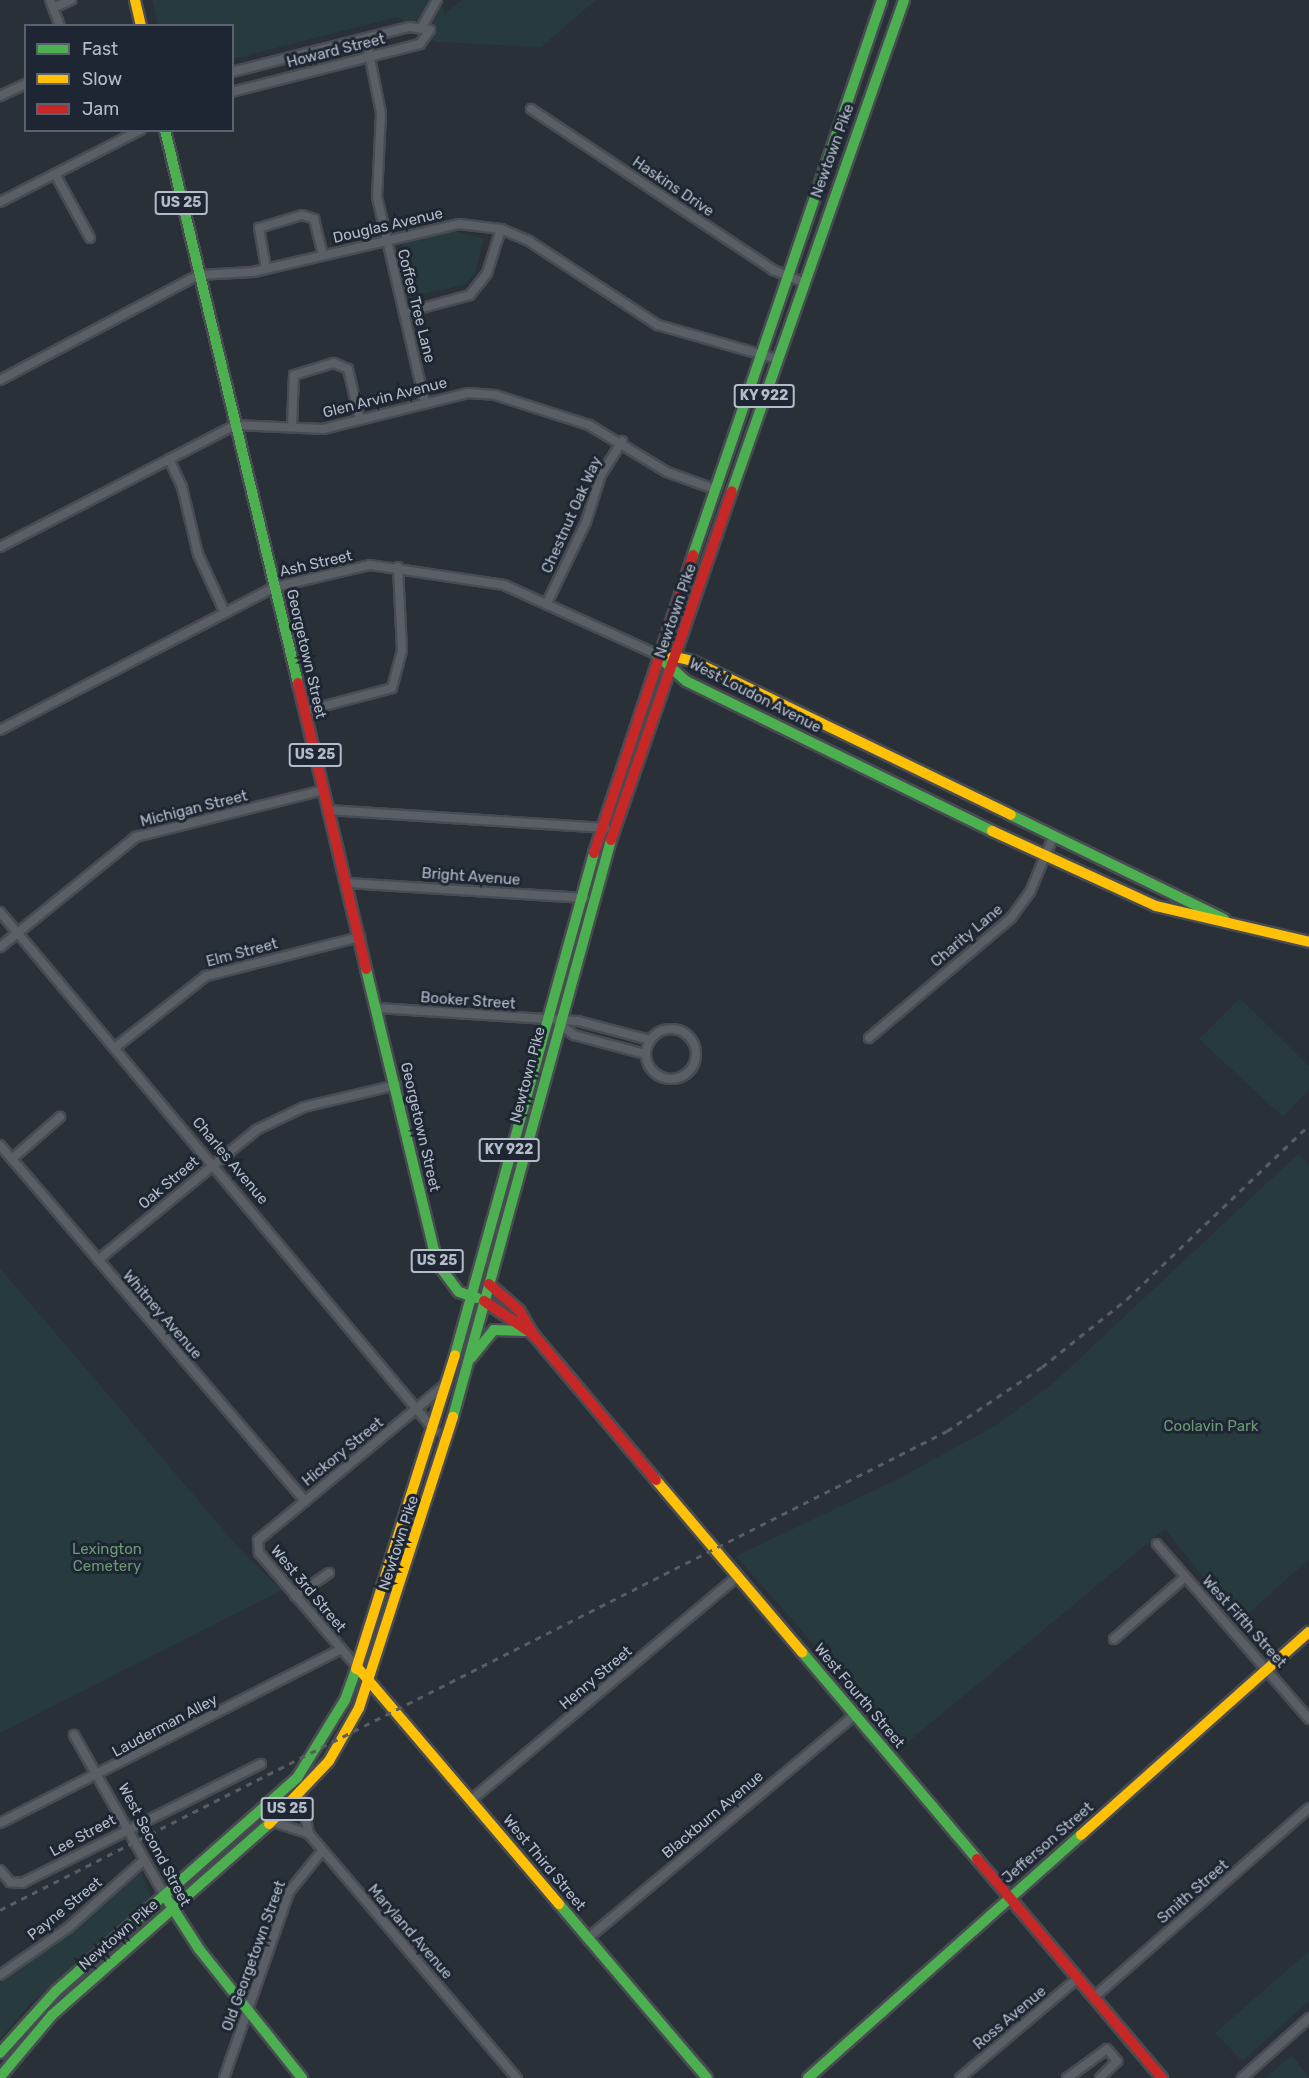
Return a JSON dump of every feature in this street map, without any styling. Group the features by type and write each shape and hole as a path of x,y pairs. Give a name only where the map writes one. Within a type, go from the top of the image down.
{"main road":[{"path":"135,0 141,24"},
{"name":"Newtown Pike","path":"0,2053 56,1991 297,1778 329,1732 358,1668 435,1431 544,1020 601,827 656,654 714,489 784,276 882,0"},
{"name":"Newtown Pike","path":"0,2077 52,2015 301,1796 343,1739 370,1681 469,1362 558,1023 614,828 677,656 802,282 904,0"},
{"path":"868,38 887,46"},
{"name":"Georgetown Street","path":"165,132 198,275 438,1263 448,1281 471,1296 484,1301"},
{"name":"West Loudon Avenue","path":"656,654 677,656 1054,835 1243,929"},
{"name":"West Loudon Avenue","path":"656,654 672,670 1044,856 1156,906 1243,929 1309,942"},
{"name":"West Fourth Street","path":"489,1284 519,1310 533,1334 1162,2078"},
{"name":"West Fourth Street","path":"484,1301 533,1334"},
{"path":"469,1362 494,1330 507,1326 533,1334"},
{"name":"Jefferson Street","path":"808,2078 1309,1632"},
{"name":"West Third Street","path":"358,1668 707,2078"},
{"name":"West Second Street","path":"165,1896 171,1910 248,2013 302,2078"}],"street":[{"path":"59,24 51,4 71,0"},
{"name":"Howard Street","path":"423,25 436,0"},
{"name":"Howard Street","path":"234,71 423,25 430,30 420,44 234,91"},
{"name":"Coffee Tree Lane","path":"366,38 381,113 376,197 426,403"},
{"path":"0,96 24,85"},
{"name":"Haskins Drive","path":"531,109 784,276 802,282"},
{"path":"0,202 137,132"},
{"path":"55,174 90,238"},
{"path":"266,268 259,228 282,220 312,216 323,255"},
{"name":"Douglas Avenue","path":"0,380 198,275 266,268 459,224 501,229 529,241 658,325 777,359"},
{"path":"404,313 470,295 487,273 501,229"},
{"path":"292,426 294,375 334,363 348,369 360,420"},
{"name":"Glen Arvin Avenue","path":"0,547 235,425 323,429 457,394 495,395 622,441 667,472 714,489"},
{"name":"Chestnut Oak Way","path":"548,602 586,522 601,476 622,441"},
{"path":"169,459 183,487 198,554 225,613"},
{"name":"Ash Street","path":"0,730 275,587 370,565 490,581 548,602 656,654"},
{"path":"304,711 392,688 402,650 398,567"},
{"name":"Michigan Street","path":"0,947 136,837 323,790"},
{"path":"328,810 614,828"},
{"name":"Charity Lane","path":"869,1038 1011,918 1054,835"},
{"name":"Bright Avenue","path":"347,882 593,899"},
{"name":"Charles Avenue","path":"0,912 117,1046 435,1431"},
{"name":"Elm Street","path":"117,1046 206,976 360,937"},
{"name":"Booker Street","path":"376,1008 544,1020 558,1023"},
{"path":"558,1023 578,1021 650,1040"},
{"path":"558,1023 574,1035 645,1054"},
{"path":"662,1030 686,1034 696,1049 694,1065 682,1078 665,1079 653,1073 645,1054 650,1040 662,1030"},
{"name":"Oak Street","path":"98,1260 214,1163 285,1114 396,1085"},
{"path":"12,1159 60,1117"},
{"name":"Whitney Avenue","path":"0,1145 305,1502"},
{"name":"Hickory Street","path":"256,1545 449,1382"},
{"name":"West Fifth Street","path":"1157,1544 1268,1668 1309,1719"},
{"name":"West 3rd Street","path":"256,1545 295,1596 341,1649"},
{"path":"295,1596 328,1573"},
{"name":"Henry Street","path":"471,1800 738,1576"},
{"path":"1114,1639 1185,1577"},
{"path":"341,1649 358,1668"},
{"name":"Lauderman Alley","path":"0,1823 100,1775 341,1649"},
{"name":"Blackburn Avenue","path":"588,1938 856,1714"},
{"name":"West Second Street","path":"74,1735 100,1775 165,1896"},
{"name":"Lee Street","path":"0,1870 15,1883 261,1764"},
{"name":"Maryland Avenue","path":"301,1796 309,1834 322,1851 517,2078"},
{"name":"Smith Street","path":"1094,1997 1309,1808"},
{"path":"273,1822 309,1834"},
{"name":"Old Georgetown Street","path":"224,2078 293,1883 322,1851"},
{"name":"Payne Street","path":"0,1975 68,1928 144,1860"},
{"name":"Ross Avenue","path":"960,2078 1078,1978"},
{"path":"1242,2078 1309,2018"},
{"path":"1067,2078 1107,2049 1118,2061 1101,2078"}],"green space":[{"path":"152,0 440,0 445,13 463,0 596,0 541,47 436,42 397,17 234,59 234,24 158,24"},
{"path":"455,231 484,238 475,273 464,285 413,296 400,248 406,240"},
{"path":"1240,998 1309,1066 1309,1090 1283,1117 1199,1039"},
{"name":"Coolavin Park","path":"1298,1154 1309,1165 1309,1559 1239,1622 1165,1529 903,1746 736,1556 898,1479 993,1427 1049,1387"},
{"name":"Lexington Cemetery","path":"0,1268 238,1547 282,1590 0,1733"},
{"path":"141,1872 151,1898 32,2002 0,2039 0,1981 63,1939"},
{"path":"1309,1951 1309,2001 1242,2061 1215,2033"},
{"path":"1292,2055 1309,2078 1265,2078"}],"railway":[{"path":"0,1910 947,1431 1042,1367 1127,1299 1309,1125"}],"traffic: fast":[{"path":"693,555 882,0"},
{"path":"732,491 904,0"},
{"path":"165,132 298,683"},
{"path":"656,654 686,681 992,831"},
{"path":"1011,815 1224,919"},
{"path":"453,1417 611,840"},
{"path":"455,1355 594,853"},
{"path":"366,969 437,1263 459,1292 477,1298"},
{"path":"471,1358 494,1330 525,1331"},
{"path":"802,1652 977,1859"},
{"path":"0,2053 56,1991 297,1778 345,1700 356,1669"},
{"path":"0,2077 52,2015 269,1824"},
{"path":"808,2078 1081,1835"},
{"path":"165,1896 199,1949 302,2078"},
{"path":"559,1904 707,2078"}],"traffic: slow":[{"path":"135,0 141,24"},
{"path":"667,655 693,661 1011,815"},
{"path":"992,831 1156,906 1309,942"},
{"path":"356,1669 455,1355"},
{"path":"269,1824 329,1761 359,1708 453,1417"},
{"path":"656,1480 802,1652"},
{"path":"1081,1835 1309,1632"},
{"path":"358,1668 559,1904"}],"traffic: jam":[{"path":"611,840 732,491"},
{"path":"594,853 693,555"},
{"path":"298,683 366,969"},
{"path":"489,1284 519,1310 533,1334"},
{"path":"484,1301 533,1334 656,1480"},
{"path":"977,1859 1162,2078"}]}
